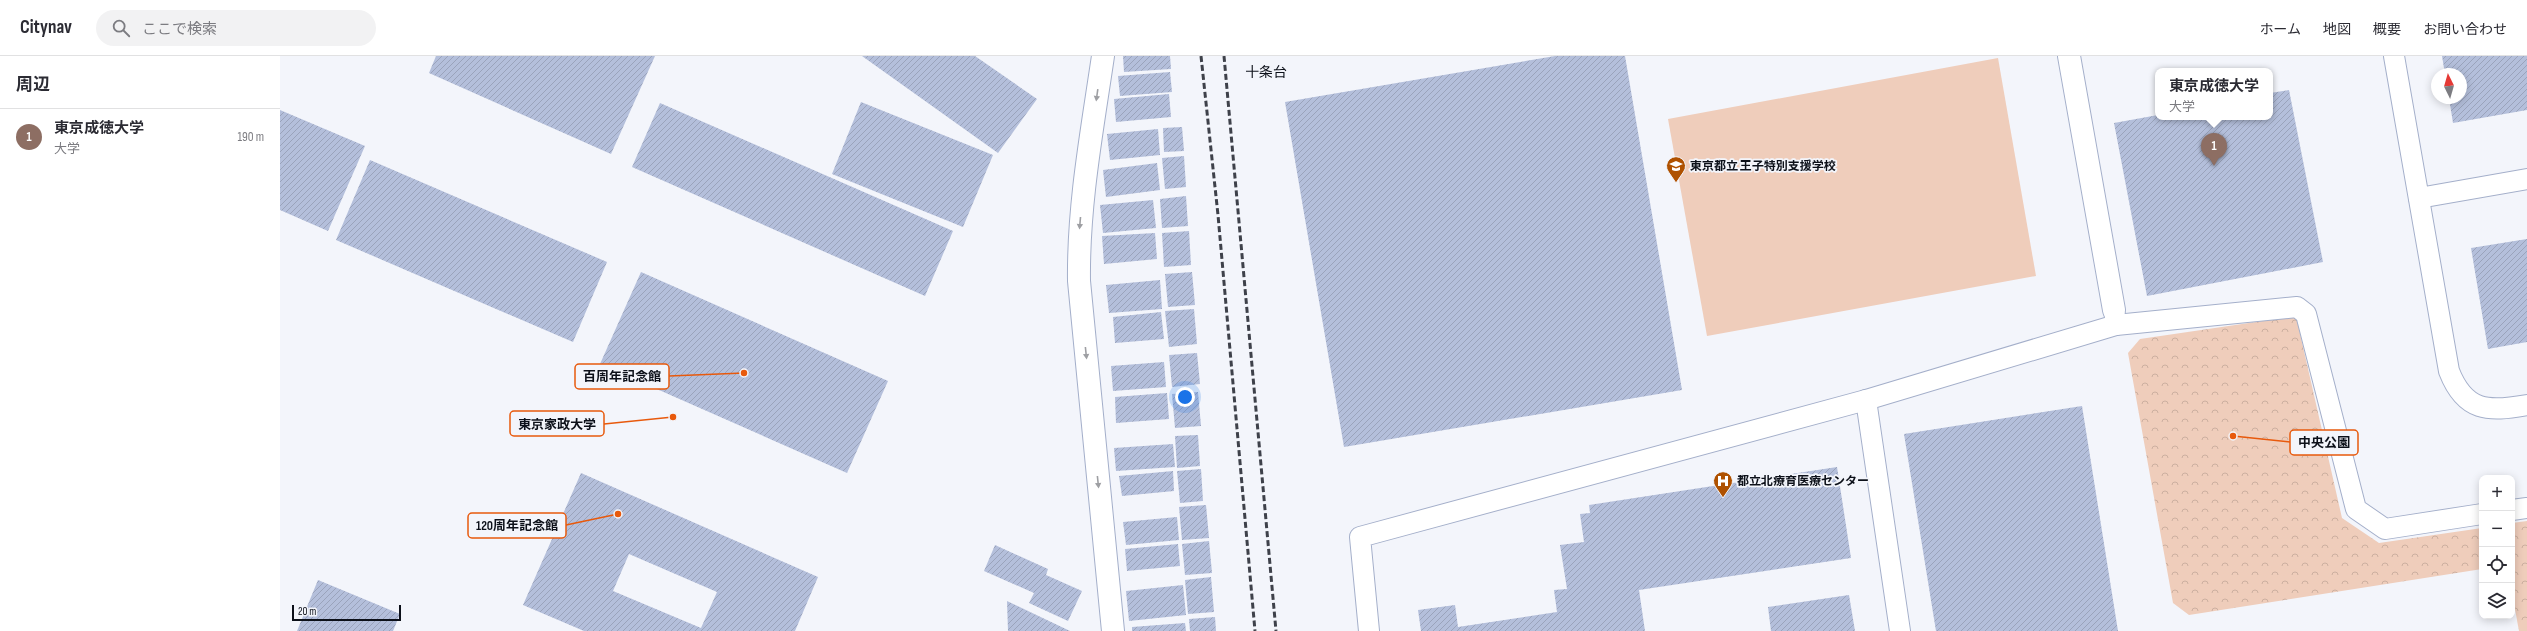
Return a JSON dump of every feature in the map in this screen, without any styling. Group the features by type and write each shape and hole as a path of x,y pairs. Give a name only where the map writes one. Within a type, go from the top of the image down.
{"street":[{"path":"1103,56 1082,196 1078,237 1079,282 1113,631"},
{"path":"2069,56 2115,317"}],"lane":[{"path":"2394,56 2448,371 2454,384 2474,405 2487,409 2527,405"},
{"path":"2419,198 2527,179"},
{"path":"1369,631 1360,537 1866,400 2115,317 2297,307 2306,314 2356,509 2385,529 2479,514"},
{"path":"1866,400 1900,631"},
{"path":"2515,510 2527,508"}],"green space":[{"path":"1998,58 2036,276 1707,336 1668,119"},
{"path":"2296,316 2342,518 2379,543 2479,528 2479,569 2189,615 2173,603 2128,353 2140,339"},
{"path":"2527,521 2527,631 2519,631 2515,609 2515,523"}],"building":[{"path":"436,56 655,56 611,154 429,73"},
{"path":"862,56 975,56 1037,99 998,153"},
{"path":"1123,56 1170,56 1171,69 1124,72"},
{"path":"1555,56 1625,56 1682,390 1344,447 1285,102"},
{"path":"2442,56 2527,56 2527,110 2453,123 2450,104 2467,104 2467,68 2444,68"},
{"path":"1170,72 1172,92 1120,96 1118,76"},
{"path":"2289,90 2323,262 2147,296 2114,123 2155,116 2155,120 2273,120 2273,93"},
{"path":"1169,94 1171,117 1116,122 1114,99"},
{"path":"861,102 993,155 963,227 832,174"},
{"path":"660,103 953,231 925,296 632,167"},
{"path":"280,110 365,146 328,231 280,210"},
{"path":"1182,127 1184,151 1164,152 1163,128"},
{"path":"1158,129 1160,155 1110,160 1107,134"},
{"path":"1184,156 1186,187 1165,189 1162,158"},
{"path":"370,160 607,262 573,342 336,240"},
{"path":"1157,163 1160,190 1106,197 1103,170"},
{"path":"1186,196 1188,226 1162,228 1160,199"},
{"path":"1153,200 1156,228 1103,233 1100,205"},
{"path":"1189,231 1191,265 1164,267 1162,233"},
{"path":"1155,233 1157,259 1104,264 1102,236"},
{"path":"2527,239 2527,342 2488,349 2471,248"},
{"path":"641,272 888,381 847,473 600,364"},
{"path":"1192,272 1195,305 1168,307 1165,274"},
{"path":"1160,280 1162,309 1109,313 1106,285"},
{"path":"1194,309 1197,344 1169,347 1165,311"},
{"path":"1161,312 1164,339 1115,343 1113,317"},
{"path":"1197,353 1200,384 1172,387 1169,355"},
{"path":"1164,362 1166,387 1113,391 1111,366"},
{"path":"1198,392 1201,426 1175,428 1172,394"},
{"path":"1167,393 1169,419 1116,423 1115,397"},
{"path":"2082,406 2118,631 1936,631 1904,434"},
{"path":"1198,435 1200,466 1177,468 1175,436"},
{"path":"1173,444 1175,467 1116,471 1114,448"},
{"path":"1837,467 1851,558 1639,590 1645,631 1421,631 1418,610 1455,605 1458,627 1557,612 1554,590 1567,589 1560,545 1584,542 1580,514 1590,513 1589,505"},
{"path":"1201,469 1203,501 1180,503 1177,471"},
{"path":"1173,471 1174,491 1122,496 1119,476"},
{"path":"581,473 818,577 795,631 584,631 523,605","holes":["629,554 717,592 701,628 613,591"]},
{"path":"1206,505 1209,538 1182,540 1179,507"},
{"path":"1177,517 1179,540 1126,545 1123,522"},
{"path":"1209,541 1212,573 1185,575 1182,544"},
{"path":"1178,544 1180,566 1127,571 1125,549"},
{"path":"995,545 1048,569 1046,575 1082,591 1068,621 1029,603 1034,593 984,571"},
{"path":"1211,577 1214,612 1188,614 1185,580"},
{"path":"318,580 400,614 393,631 297,631"},
{"path":"1183,585 1186,615 1129,621 1126,591"},
{"path":"1849,595 1855,631 1771,631 1768,607"},
{"path":"1007,601 1070,631 1008,631"},
{"path":"1215,617 1216,631 1190,631 1189,619"},
{"path":"1185,623 1186,631 1132,631 1132,627"}],"railway":[{"path":"1201,56 1218,215 1255,631"},
{"path":"1224,56 1276,631"}],"place":[{"name":"東京成徳大学","path":"2214,166"},
{"name":"東京都立 王子特別支援学校","path":"1676,183"},
{"name":"百周年記念館","path":"744,373"},
{"name":"東京家政大学","path":"673,417"},
{"name":"中央公園","path":"2233,436"},
{"name":"都立北療育医療センター","path":"1723,498"},
{"name":"120周年記念館","path":"618,514"}],"district":[{"name":"十条台","path":"1266,72"}]}
